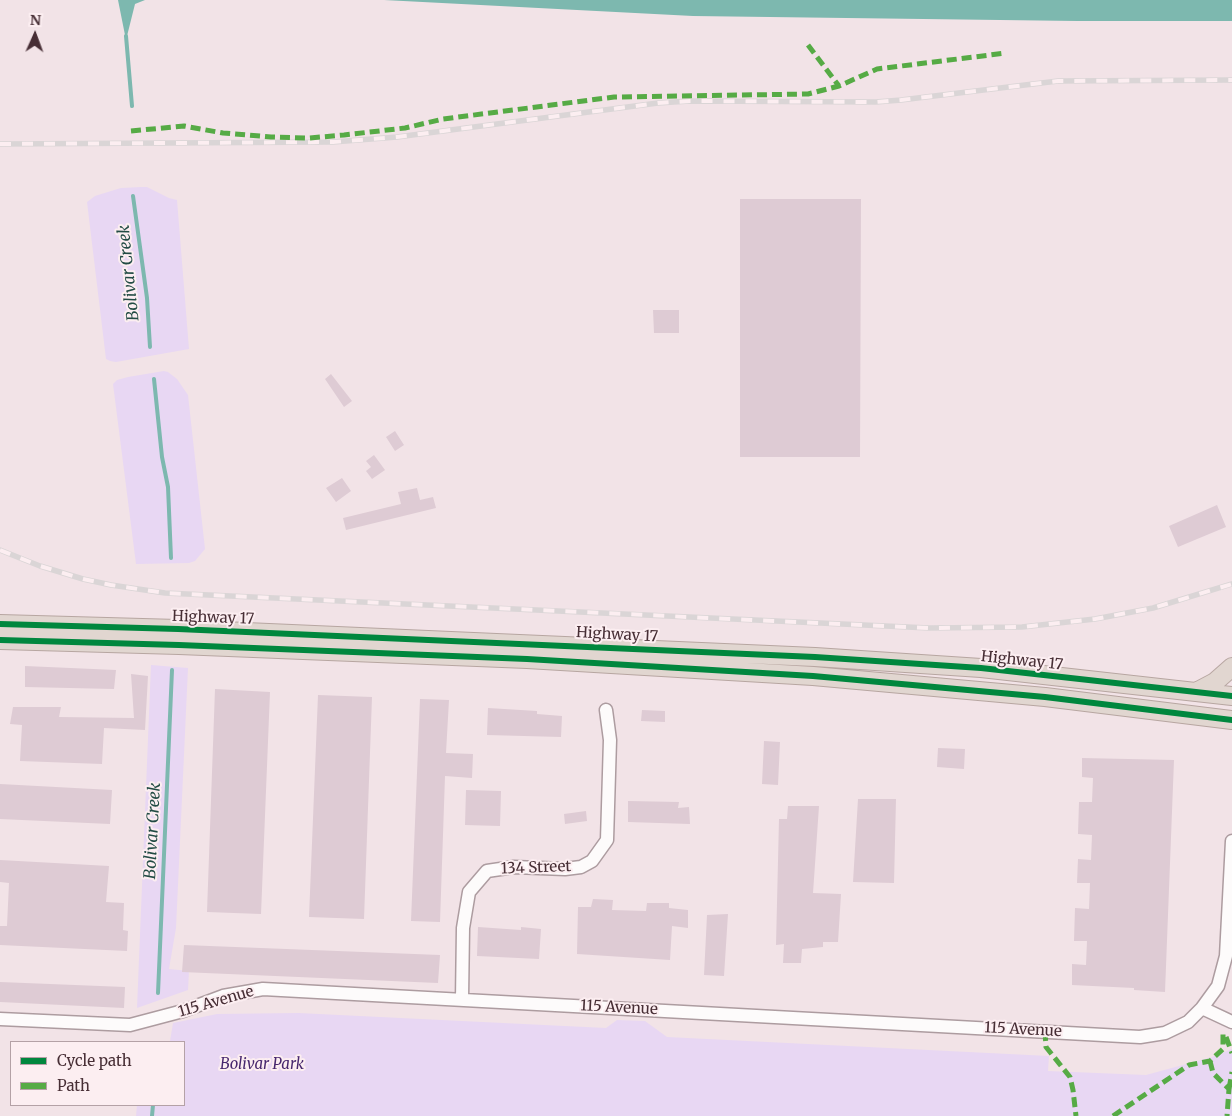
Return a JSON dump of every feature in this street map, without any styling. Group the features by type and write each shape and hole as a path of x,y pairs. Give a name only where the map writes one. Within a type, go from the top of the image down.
{"highway":[{"name":"Highway 17","path":"0,624 198,630 815,657 981,668 1232,696"},
{"name":"Highway 17","path":"0,640 179,644 527,659 813,676 1026,695 1232,720"},
{"path":"1196,692 1215,682 1232,667"}],"street":[{"name":"134 Street","path":"462,999 463,928 469,892 487,871 514,867 580,867 592,861 607,840 610,740 606,710"},
{"name":"115 Avenue","path":"0,1019 130,1025 183,1011 223,996 263,989 1140,1037 1164,1033 1188,1022 1202,1008 1218,986 1226,956 1232,842"},
{"path":"1202,1008 1232,1022"}],"green space":[{"path":"147,187 177,200 189,349 116,362 110,361 106,359 87,202 95,196 121,188"},
{"path":"164,371 177,379 188,395 205,549 195,561 189,563 136,564 113,384 117,380 128,377"},
{"path":"151,665 188,668 176,928 169,969 189,971 188,990 137,1008"},
{"name":"Bolivar Park","path":"298,1013 606,1028 617,1020 645,1021 667,1037 1049,1056 1048,1071 1146,1075 1212,1057 1232,1049 1232,1116 136,1116 137,1106 185,1106 185,1041 170,1041 173,1023 217,1014"}],"shaded area":[{"path":"118,0 145,0 135,4 126,40"},
{"path":"384,0 1232,0 1232,21 693,16"}],"building":[{"path":"740,199 861,199 860,457 740,457"},
{"path":"653,310 679,310 679,333 654,333"},
{"path":"331,374 352,401 344,407 325,379"},
{"path":"395,431 404,445 395,451 386,437"},
{"path":"374,455 385,470 372,479 366,471 371,467 366,461"},
{"path":"342,478 351,491 336,502 326,488"},
{"path":"417,488 420,500 433,497 436,508 346,530 343,518 401,504 398,492"},
{"path":"1217,505 1226,527 1178,547 1169,526"},
{"path":"25,666 116,670 114,689 25,687"},
{"path":"131,674 148,676 145,730 104,728 102,764 20,761 22,725 10,724 13,707 61,707 59,717 134,718"},
{"path":"215,689 270,692 261,914 207,912"},
{"path":"318,695 372,697 364,919 309,917"},
{"path":"420,699 449,700 446,753 473,754 472,778 445,776 440,922 411,921"},
{"path":"488,708 537,711 537,714 562,716 561,737 487,735"},
{"path":"642,710 665,711 665,722 641,721"},
{"path":"764,741 780,742 778,785 762,784"},
{"path":"938,748 965,749 964,769 937,767"},
{"path":"1082,758 1174,760 1165,992 1134,990 1134,988 1072,985 1072,964 1086,965 1087,941 1074,941 1075,908 1089,909 1090,883 1077,883 1078,859 1091,860 1092,835 1078,834 1079,802 1092,802 1093,778 1082,777"},
{"path":"0,784 112,790 110,824 0,819"},
{"path":"466,790 501,791 500,826 465,825"},
{"path":"858,799 896,799 894,883 853,882"},
{"path":"628,801 679,802 678,808 689,807 690,824 628,822"},
{"path":"788,806 819,806 813,893 841,894 838,942 823,942 823,947 802,949 801,963 783,963 784,944 776,945 779,819 787,819"},
{"path":"586,811 587,821 565,824 564,814"},
{"path":"0,860 109,866 106,902 124,903 123,930 128,931 127,951 0,945 0,926 7,926 9,883 0,882"},
{"path":"593,899 613,900 612,910 646,911 647,903 669,903 669,908 688,910 688,928 672,926 670,960 577,954 578,907 591,907"},
{"path":"728,914 724,976 704,975 707,915"},
{"path":"478,927 521,930 521,927 541,929 539,959 477,956"},
{"path":"184,945 440,955 438,983 182,972"},
{"path":"0,982 125,987 124,1008 0,1002"}],"waterway":[{"name":"Bolivar Creek","path":"126,36 132,106"},
{"name":"Bolivar Creek","path":"133,196 147,298 150,347"},
{"name":"Bolivar Creek","path":"154,379 162,457 168,487 171,558"},
{"name":"Bolivar Creek","path":"158,993 172,670"},
{"name":"Bolivar Creek","path":"152,1116 153,1106"}],"railway":[{"path":"0,144 333,142 397,137 658,103 690,101 876,102 1058,81 1232,80"},
{"path":"0,550 40,566 83,579 165,593 929,628 1022,627 1095,619 1153,608 1232,584"}],"marked path":[{"path":"808,45 839,86"},
{"path":"131,131 184,126 223,133 309,138 405,128 443,119 614,97 808,94 839,86 877,69 1006,53"},
{"path":"1113,1116 1189,1065 1210,1061 1223,1049 1223,1030"},
{"path":"1045,1031 1046,1047 1070,1077 1076,1116"},
{"path":"1226,1037 1232,1053"},
{"path":"1210,1061 1213,1073 1229,1089 1227,1116"},
{"path":"1229,1089 1232,1072"}],"cycle path":[{"path":"0,624 178,629 815,657 981,668 1232,696"},
{"path":"0,640 527,659 813,676 1045,697 1232,720"}]}
